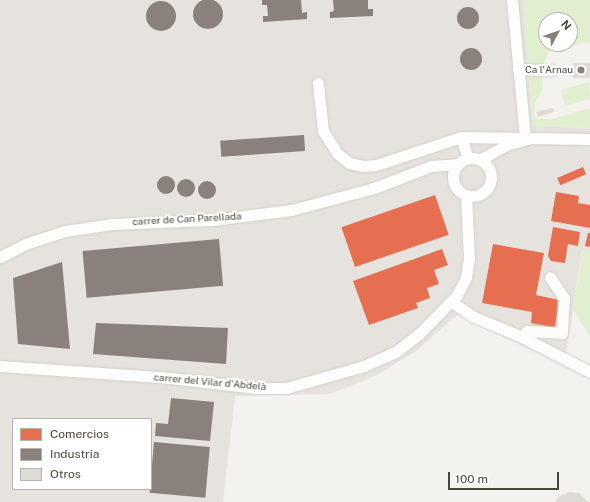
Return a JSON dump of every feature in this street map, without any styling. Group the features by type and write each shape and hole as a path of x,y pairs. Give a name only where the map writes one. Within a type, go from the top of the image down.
{"street":[{"path":"512,0 524,139"},
{"path":"518,69 552,70"},
{"path":"318,83 323,130 338,154 349,163 363,166 376,165 441,142 461,137 590,140"},
{"path":"461,137 468,158"},
{"path":"456,188 453,176 457,164 468,158 481,159 524,139"},
{"path":"422,169 442,172 456,188 466,195 479,195 488,187 498,156 524,139"},
{"path":"481,159 490,168 491,175"},
{"name":"carrer de Can Parellada","path":"0,257 25,244 85,228 141,221 212,220 291,210 374,188 422,169 457,164"},
{"name":"carrer del Vilar d'Abdelà","path":"0,366 170,378 256,388 286,388 364,366 396,351 420,333 452,302 466,277 469,259 466,195"},
{"name":"carrer del Vilar d'Abdelà","path":"468,220 473,201 479,195"},
{"path":"522,337 526,331 562,333 564,298 550,277"},
{"path":"452,302 472,316 522,337 590,372"}],"shaded area":[{"path":"0,0 523,0 532,126 590,128 590,254 582,251 564,365 457,315 416,351 377,375 330,394 235,396 223,502 0,502"}],"green space":[{"path":"523,0 590,0 590,42 578,44 578,12 538,12 538,52 549,52 547,54 542,70 543,89 535,103 534,114 536,119 552,119 590,108 590,128 532,126"},
{"path":"589,82 590,99 565,106 561,90"},
{"path":"583,250 590,254 590,337 573,309"}],"building: Comercios":[{"path":"583,167 586,174 560,185 557,178"},
{"path":"556,192 579,196 578,203 590,205 590,228 551,221"},
{"path":"435,195 449,235 355,267 341,227"},
{"path":"553,227 580,232 578,246 568,244 565,263 551,261 548,256"},
{"path":"588,233 590,233 590,247 585,246"},
{"path":"493,244 544,253 536,295 559,300 555,328 531,323 532,312 482,303"},
{"path":"442,249 448,265 434,270 439,284 427,288 430,298 416,303 418,308 369,325 353,281"}],"building: Industria":[{"path":"208,-1 214,0 222,8 222,20 214,28 208,29 202,28 194,20 193,14 194,8 202,0"},
{"path":"262,0 301,0 302,13 307,12 307,19 263,22 263,16 268,16 267,5 262,5"},
{"path":"333,0 368,0 368,9 373,9 373,16 330,18 330,12 334,11"},
{"path":"161,1 167,2 175,10 175,22 167,30 161,31 155,30 147,22 146,16 147,10 155,2"},
{"path":"468,7 476,10 479,18 476,26 468,29 460,26 457,18 460,10"},
{"path":"471,48 479,51 482,59 479,67 471,70 463,67 460,59 463,51"},
{"path":"304,135 305,151 221,157 220,141"},
{"path":"166,176 172,179 175,185 172,191 166,194 160,191 157,185 160,179"},
{"path":"186,179 192,182 195,188 192,194 186,197 180,194 177,188 180,182"},
{"path":"207,181 213,184 216,190 213,196 207,199 201,196 198,190 201,184"},
{"path":"219,239 223,286 87,298 83,251"},
{"path":"62,262 70,349 18,344 13,278"},
{"path":"96,323 228,328 226,364 93,354"},
{"path":"171,398 214,402 210,441 155,436 156,423 168,424"},
{"path":"154,442 210,447 205,498 150,493 150,490 152,490"}],"building: Otros":[{"name":"Ca l'Arnau","path":"573,63 590,63 590,78 573,78"},
{"path":"553,108 554,112 538,117 536,112"},
{"path":"570,492 579,493 588,502 555,502 561,495"}],"place":[{"name":"Ca l'Arnau","path":"581,70"}]}
